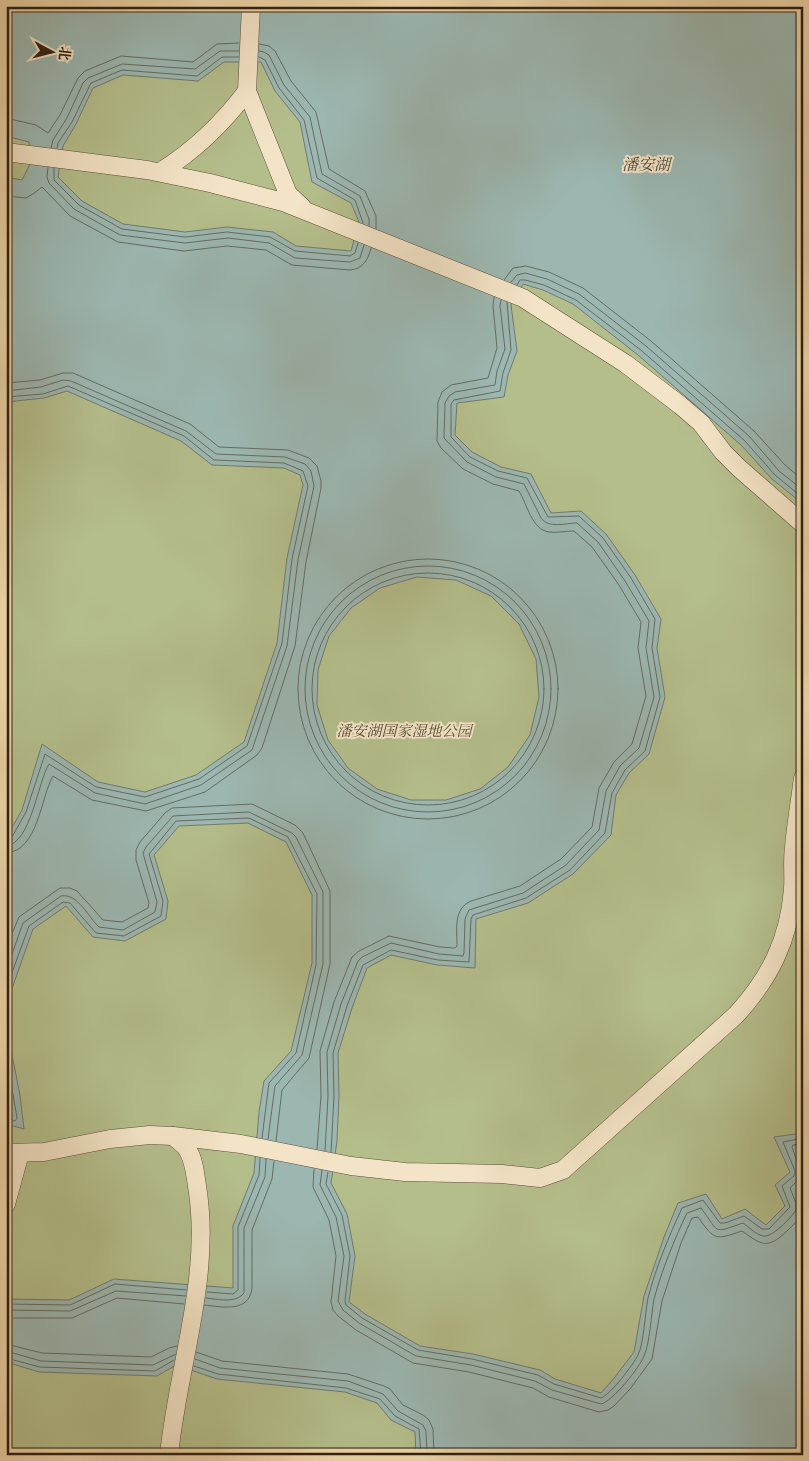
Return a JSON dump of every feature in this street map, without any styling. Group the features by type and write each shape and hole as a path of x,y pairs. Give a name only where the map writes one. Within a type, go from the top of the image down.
{"lane":[{"path":"251,6 247,92 288,194 308,212"},
{"path":"160,172 179,160 208,134 233,110 247,92"},
{"path":"6,152 160,172 210,182 283,202 523,298 626,364 680,405 701,423 722,452 803,524"},
{"path":"6,1204 13,1153 44,1152 110,1140 150,1136 173,1136 241,1144 351,1166 404,1172 502,1174 540,1178 563,1170 736,1015 755,995 773,967 790,914 793,889 793,848 803,778"},
{"path":"169,1455 196,1294 202,1230 193,1162 187,1148 173,1136"}],"green space":[{"name":"潘安湖国家湿地公园","path":"6,6 803,6 803,1455 6,1455"}],"water":[{"name":"潘安湖","path":"6,6 803,6 803,504 772,479 741,445 638,355 573,304 543,290 523,284 511,305 517,351 508,375 504,397 457,403 455,435 472,452 501,467 531,474 551,513 581,511 606,534 635,575 661,619 657,648 665,697 649,754 629,773 616,795 611,835 573,874 528,903 476,919 475,968 437,965 391,955 367,968 338,1053 337,1141 331,1183 347,1214 355,1256 349,1302 365,1314 420,1346 473,1354 540,1370 555,1379 601,1393 634,1352 644,1296 678,1203 706,1194 722,1219 745,1209 766,1225 785,1206 775,1185 790,1172 774,1137 803,1133 803,1455 416,1455 415,1432 391,1420 377,1403 345,1392 217,1379 176,1365 157,1376 39,1372 6,1362 6,1299 69,1300 114,1279 233,1288 233,1226 254,1173 259,1112 264,1081 291,1051 312,963 312,895 286,842 248,823 179,826 154,855 168,901 166,919 125,941 93,937 66,906 33,929 9,997 9,1040 20,1095 24,1129 6,1124 6,838 22,810 42,744 98,782 145,792 196,775 244,742 277,643 287,558 303,485 300,475 284,468 212,465 181,441 67,391 44,398 6,402 6,177 22,180 30,164 29,142 6,136","holes":["224,62 261,62 275,91 300,122 312,182 351,203 359,222 351,251 296,246 273,232 227,227 185,232 123,224 82,201 58,177 63,146 93,88 123,75 198,81","417,577 456,580 491,596 519,624 536,659 539,697 530,735 508,767 480,789 446,800 411,800 377,789 348,768 328,740 317,705 318,670 329,636 351,608 380,588"]}]}
